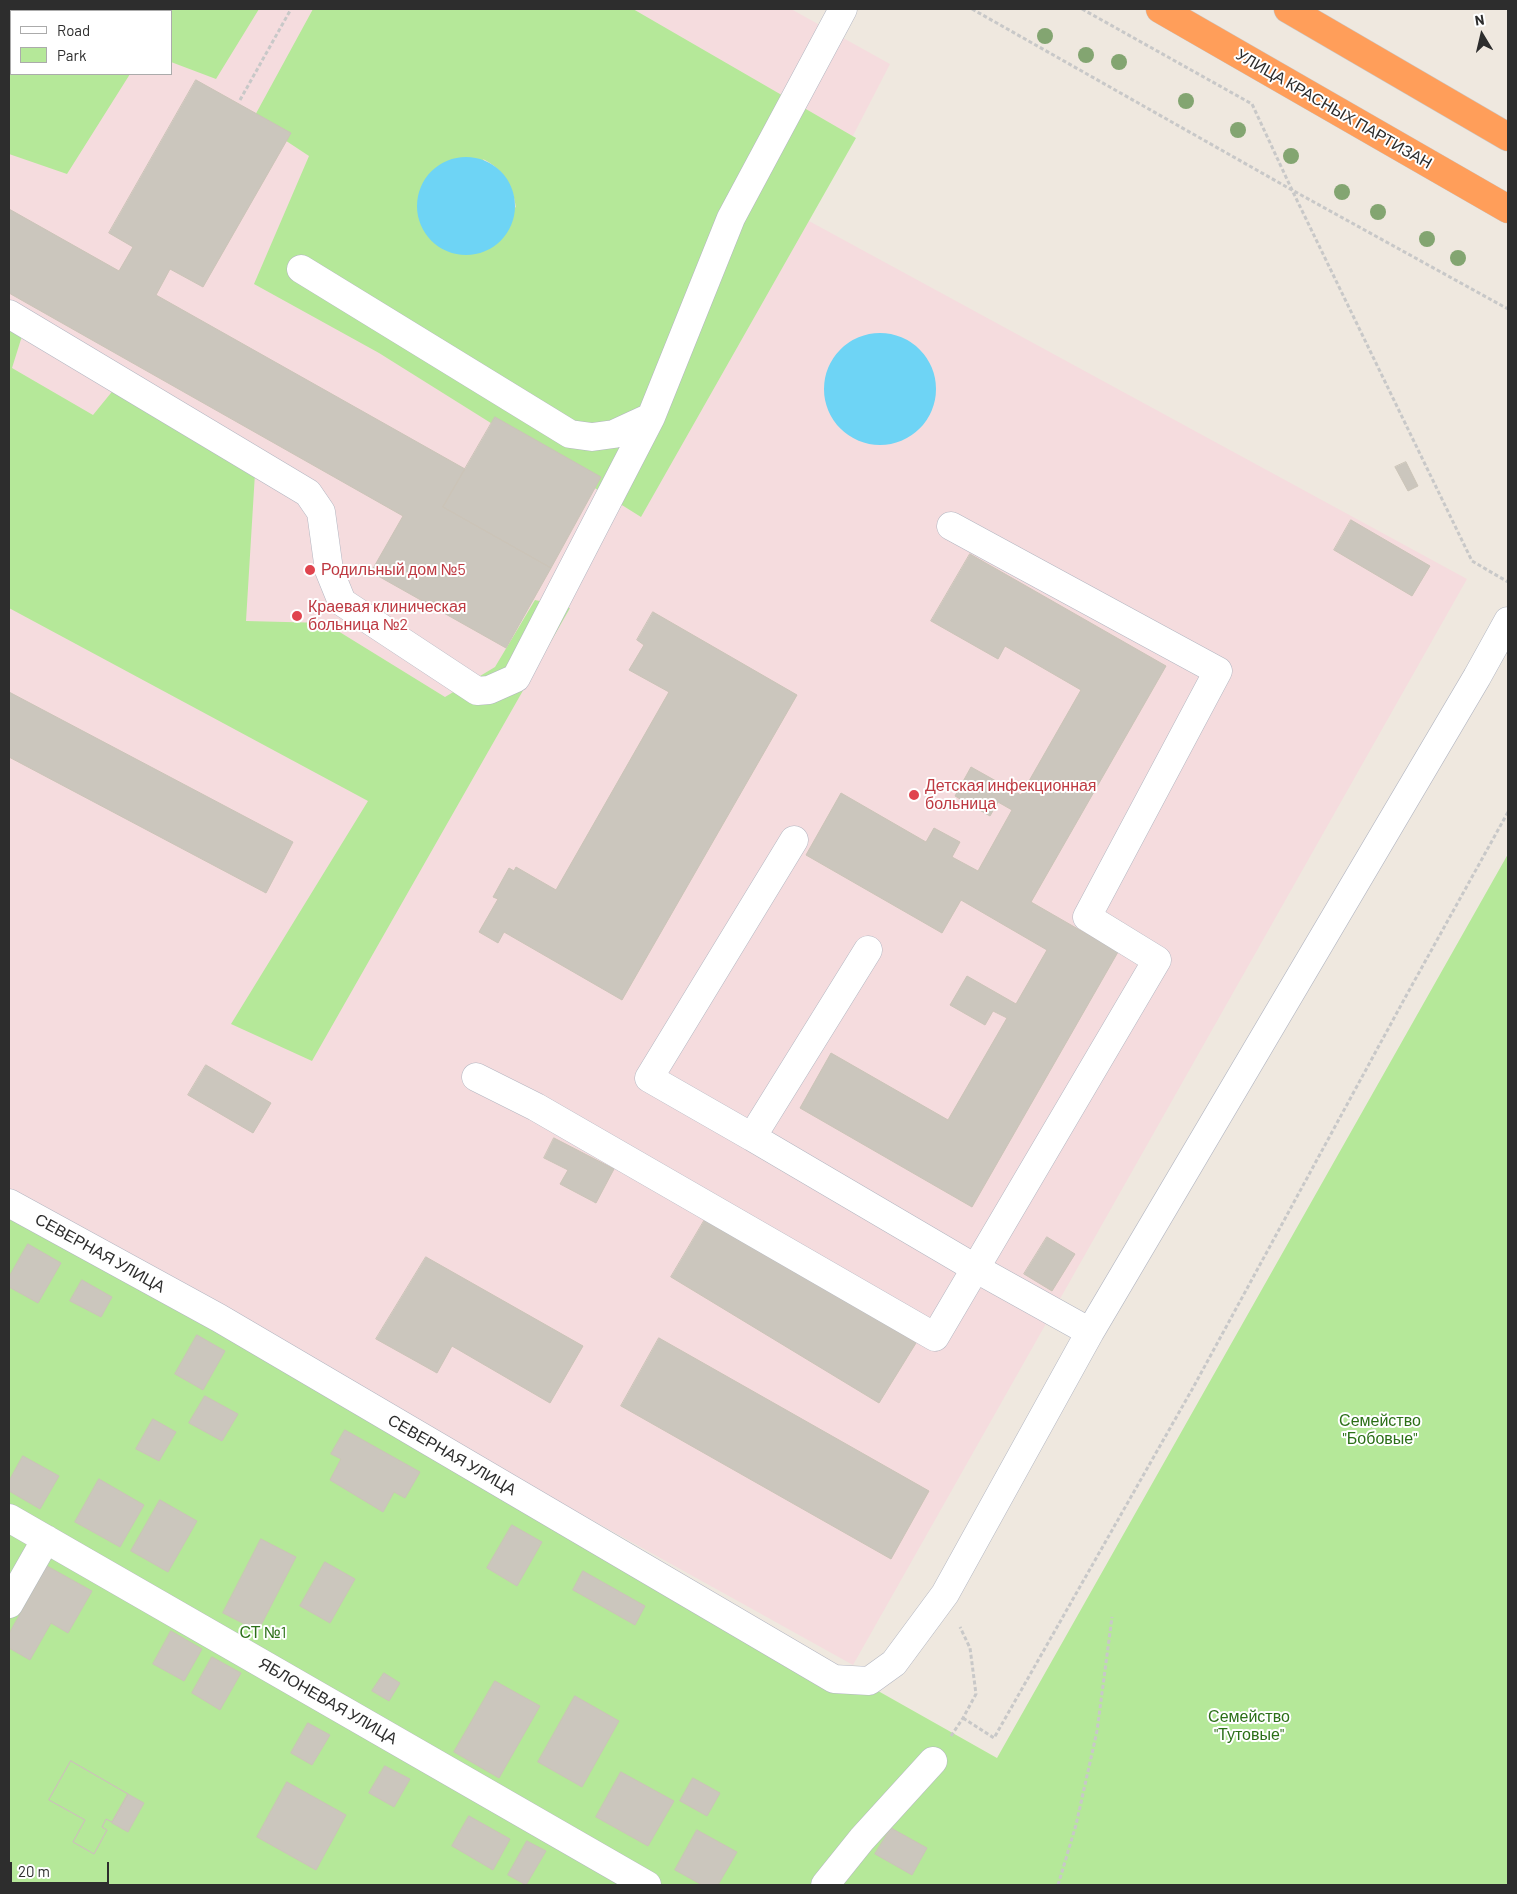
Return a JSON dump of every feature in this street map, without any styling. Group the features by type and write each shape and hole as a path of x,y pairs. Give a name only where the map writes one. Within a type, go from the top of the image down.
{"highway":[{"name":"УЛИЦА КРАСНЫХ ПАРТИЗАН","path":"1160,9 1508,209"},
{"path":"1301,12 1508,137"}],"street":[{"path":"9,314 308,493 321,512 329,570 342,602 477,691 489,690 516,678 651,417 731,218 843,9"},
{"path":"301,269 570,434 592,437 614,434 651,417"},
{"path":"476,1077 536,1107 935,1337 1157,960 1087,917 1218,671 951,526"},
{"name":"СЕВЕРНАЯ УЛИЦА","path":"9,1203 219,1318 834,1679 869,1681 894,1663 944,1594 1090,1332 1472,686 1508,621"},
{"path":"794,840 650,1078 975,1268 1090,1332"},
{"path":"752,1137 868,950"},
{"name":"ЯБЛОНЕВАЯ УЛИЦА","path":"9,1518 648,1885"},
{"path":"9,1604 46,1539"},
{"path":"825,1885 862,1839 933,1761"}],"path":[{"path":"240,100 291,9"},
{"path":"972,9 1292,190 1508,309"},
{"path":"1082,9 1252,104 1472,561 1508,582"},
{"path":"963,1718 994,1738 1194,1386 1508,812"},
{"path":"933,1761 963,1718 976,1694 970,1648 944,1594"},
{"path":"1058,1885 1076,1826 1097,1731 1112,1617"}],"shaded area":[{"path":"9,9 791,9 890,64 809,221 1467,579 853,1665 266,1339 9,1193"}],"green space":[{"path":"9,9 259,9 216,79 172,62 172,10 10,10 10,75 129,75 67,174 9,154"},
{"path":"313,9 633,9 856,138 641,517 379,353 254,284 309,156 253,119","holes":["483,159 490,163 510,185 516,208"]},
{"path":"9,329 22,336 12,368 93,415 115,388 255,473 246,621 325,623 445,697 495,667 535,600 570,608 312,1061 231,1024 368,801 9,608"},
{"path":"1508,854 1508,1885 9,1885 9,1201 997,1758"}],"water":[{"path":"466,157 485,161 501,171 511,187 515,206 511,225 501,241 485,251 466,255 447,251 431,241 421,225 417,206 421,187 431,171 447,161"},
{"path":"880,333 902,337 920,349 932,367 936,389 932,411 920,429 902,441 880,445 858,441 840,429 828,411 824,389 828,367 840,349 858,337"}],"building":[{"path":"196,80 291,133 203,287 170,269 156,295 465,469 443,507 551,568 506,648 371,572 403,516 9,293 9,209 119,271 133,247 109,233"},
{"path":"495,417 601,477 551,568 443,507"},
{"path":"1406,462 1418,486 1408,491 1395,467"},
{"path":"1351,520 1430,566 1412,596 1334,550"},
{"path":"970,554 1166,666 1031,902 1118,952 972,1207 800,1108 831,1053 948,1120 1007,1018 993,1011 985,1025 950,1005 967,976 1016,1004 1047,950 961,900 942,933 806,855 841,793 926,842 934,828 960,842 952,857 978,871 1012,810 998,802 990,816 955,796 971,767 1021,795 1081,690 1005,646 998,659 931,621"},
{"path":"653,612 797,695 622,1000 504,932 498,943 479,932 498,899 493,897 509,868 514,871 516,867 556,890 669,692 629,670 644,645 637,640"},
{"path":"9,692 293,842 266,893 9,757"},
{"path":"206,1065 271,1103 253,1133 188,1095"},
{"path":"554,1138 614,1169 596,1203 560,1184 568,1170 544,1158"},
{"path":"707,1216 916,1343 879,1403 671,1277"},
{"path":"1047,1237 1075,1254 1052,1291 1024,1274"},
{"path":"28,1244 61,1263 38,1303 9,1287 9,1277"},
{"path":"426,1257 583,1346 550,1403 452,1346 437,1373 376,1339"},
{"path":"82,1280 112,1297 101,1317 70,1301"},
{"path":"197,1335 225,1351 203,1390 175,1374"},
{"path":"659,1338 929,1491 891,1559 621,1406"},
{"path":"205,1396 238,1414 222,1441 189,1423"},
{"path":"153,1419 176,1432 159,1461 136,1449"},
{"path":"345,1430 420,1472 405,1498 394,1492 383,1512 330,1480 341,1459 331,1454"},
{"path":"23,1456 59,1476 40,1509 9,1491 9,1481"},
{"path":"99,1479 144,1505 120,1547 75,1522"},
{"path":"160,1500 197,1521 168,1572 131,1551"},
{"path":"512,1525 542,1542 517,1586 487,1568"},
{"path":"261,1539 296,1557 258,1631 223,1613"},
{"path":"325,1562 355,1579 330,1623 300,1606"},
{"path":"47,1566 92,1591 68,1633 51,1623 30,1660 9,1648 9,1634"},
{"path":"583,1571 645,1606 635,1625 573,1590"},
{"path":"171,1631 202,1649 184,1681 153,1664"},
{"path":"212,1657 241,1673 220,1710 192,1693"},
{"path":"384,1673 400,1683 389,1701 372,1691"},
{"path":"495,1681 540,1706 499,1778 454,1752"},
{"path":"575,1696 619,1721 582,1787 538,1762"},
{"path":"308,1723 330,1735 312,1765 291,1753"},
{"path":"71,1761 128,1794 112,1822 106,1819 102,1827 107,1830 94,1854 73,1842 85,1820 49,1800"},
{"path":"71,1761 128,1794 112,1822 106,1819 102,1827 107,1830 94,1854 73,1842 85,1820 49,1800"},
{"path":"385,1766 410,1779 394,1807 369,1793"},
{"path":"621,1772 674,1801 648,1846 596,1817"},
{"path":"693,1778 720,1793 707,1816 680,1801"},
{"path":"287,1782 346,1815 316,1870 257,1837"},
{"path":"128,1794 144,1803 128,1832 112,1823"},
{"path":"469,1816 510,1839 493,1870 452,1846"},
{"path":"891,1828 927,1848 912,1875 875,1854"},
{"path":"697,1830 737,1852 718,1885 702,1885 675,1870"},
{"path":"527,1841 546,1851 526,1885 508,1875"}],"place":[{"name":"Родильный дом №5","path":"310,570"},
{"name":"Краевая клиническая больница №2","path":"297,616"},
{"name":"Детская инфекционная больница","path":"914,795"}],"park label":[{"name":"Семейство \"Бобовые\"","path":"1380,1430"},
{"name":"СТ №1","path":"263,1633"},
{"name":"Семейство \"Тутовые\"","path":"1249,1726"}]}
